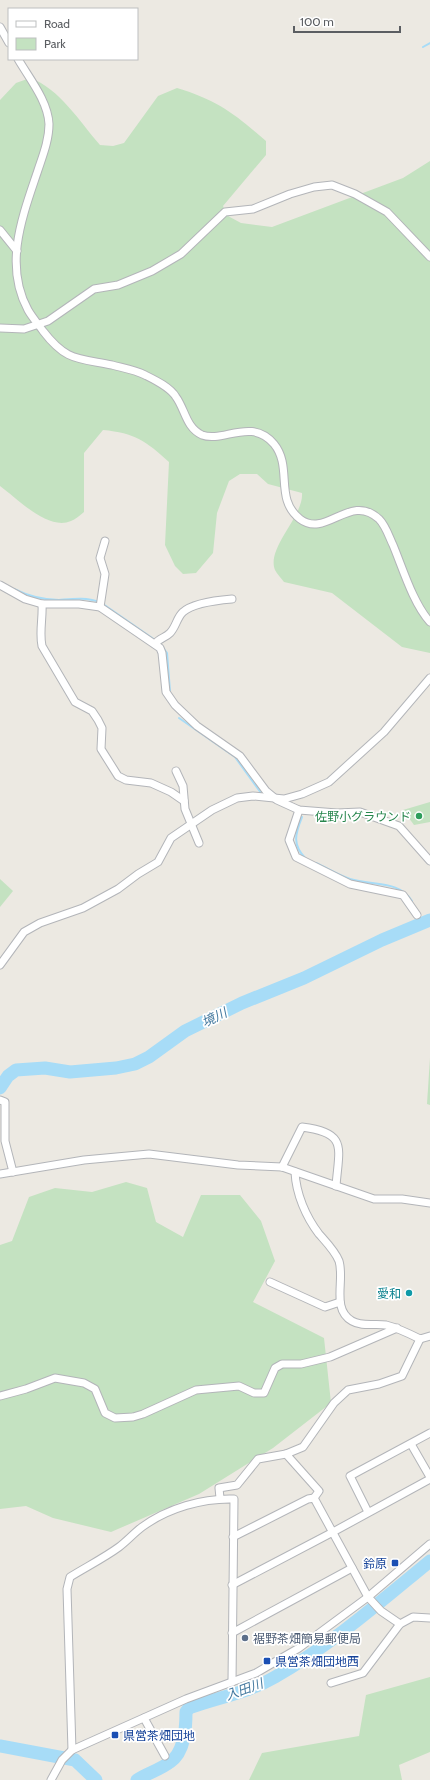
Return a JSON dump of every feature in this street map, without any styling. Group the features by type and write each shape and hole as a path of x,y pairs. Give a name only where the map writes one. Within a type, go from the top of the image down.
{"street":[{"path":"0,27 8,41"},
{"path":"19,60 47,111 49,123 45,149 22,217 17,251 16,268 22,298 29,312 54,346 63,353 75,358 138,372 169,389 176,396 194,430 202,435 211,436 244,431 266,436 281,454 284,466 285,499 299,519 308,523 324,523 349,511 361,510 372,514 381,521 388,533 419,606 430,622"},
{"path":"0,328 24,329 48,321 94,290 133,280 181,254 225,212 253,209 290,194 314,187 332,185 354,194 387,212 430,257"},
{"path":"0,230 17,251"},
{"path":"100,604 104,574 100,558 105,541"},
{"path":"0,585 25,599 42,604 100,604 157,642 162,653 166,692 175,705 197,726 240,756 266,791 277,800 291,808 299,810 337,813 360,812 399,826 430,861"},
{"path":"157,642 170,634 176,626 182,612 187,609 216,600 232,599"},
{"path":"42,604 43,622 40,639 42,646 75,702 92,711 98,720 102,728 101,749 118,776 126,780 151,783 184,800"},
{"path":"0,965 24,932 40,923 83,908 118,889 138,874 158,862 171,838 212,810 237,798 253,796 277,800 302,794 329,782 384,732 430,678"},
{"path":"176,771 183,786 185,809 199,843"},
{"path":"299,810 289,840 291,849 296,857 350,884 403,895 417,915"},
{"path":"1,1100 5,1102 5,1141 13,1172"},
{"path":"282,1167 302,1128 319,1130 331,1134 337,1141 339,1149 336,1186"},
{"path":"0,1174 84,1160 149,1154 238,1165 282,1167 374,1199 402,1199 430,1203"},
{"path":"295,1172 296,1186 302,1204 318,1232 332,1249 339,1261 341,1271 340,1302 342,1309 352,1321 397,1328 420,1339 430,1336"},
{"path":"270,1282 325,1308 340,1302"},
{"path":"0,1396 26,1389 55,1378 84,1383 95,1389 105,1413 115,1418 133,1417 196,1390 239,1386 254,1393 264,1393 275,1368 282,1364 301,1364 330,1357 397,1328"},
{"path":"220,1498 219,1488 237,1485 258,1459 286,1454 302,1447 334,1403 348,1390 379,1384 402,1376 420,1339"},
{"path":"368,1512 350,1476 430,1433"},
{"path":"232,1585 333,1532 430,1478 411,1444"},
{"path":"233,1537 308,1499 314,1498 320,1491 286,1454"},
{"path":"72,1750 67,1588 70,1577 119,1547 142,1527 156,1518 190,1504 220,1498 234,1499 232,1682"},
{"path":"314,1498 368,1597 381,1610 400,1624"},
{"path":"51,1780 62,1760 72,1750 186,1699 256,1673 299,1648 368,1597 430,1544"},
{"path":"232,1632 352,1568"},
{"path":"331,1683 363,1673 400,1624 413,1617 430,1618"},
{"path":"144,1718 165,1756"}],"green space":[{"path":"30,78 50,89 60,98 77,116 100,145 113,146 124,143 158,96 177,88 215,103 225,109 245,123 266,141 266,155 223,206 228,216 241,223 272,227 403,178 430,161 430,653 402,647 332,593 284,582 275,570 274,561 280,542 297,512 301,502 302,493 268,484 257,474 240,474 229,481 217,513 213,553 196,573 183,574 175,566 165,545 169,462 139,439 124,433 103,430 84,453 84,512 71,521 62,523 53,522 43,518 0,486 0,100 16,83"},
{"name":"佐野小グラウンド","path":"430,802 430,822 414,825 403,810"},
{"path":"0,879 13,891 0,907"},
{"path":"430,1058 430,1105 427,1104"},
{"path":"126,1182 147,1188 156,1222 183,1237 201,1195 240,1195 261,1221 275,1261 253,1302 324,1338 331,1403 273,1448 199,1494 111,1532 53,1518 26,1506 0,1509 0,1245 12,1241 29,1197 55,1188 92,1192"},
{"path":"430,1677 430,1752 399,1765 402,1780 249,1780 262,1753 359,1736 366,1695"}],"waterway":[{"path":"423,47 430,43"},
{"path":"14,589 30,596 47,599 84,599 99,602"},
{"path":"103,604 155,640"},
{"path":"159,642 167,653 170,691"},
{"path":"179,718 235,757 261,793"},
{"path":"302,817 296,834 296,839 298,849 306,859"},
{"path":"316,863 350,879 384,885 400,890 407,894 412,901"},
{"name":"境川","path":"0,1088 8,1076 16,1070 45,1068 70,1072 116,1068 135,1064 149,1057 185,1031 242,1003 304,978 382,940 430,920"},
{"name":"入田川","path":"137,1780 162,1767 175,1758 184,1739 186,1712 189,1708 254,1687 296,1665 355,1622 430,1561"},
{"name":"入田川","path":"0,1746 75,1760 96,1780"}],"place":[{"name":"佐野小グラウンド","path":"419,816"},
{"name":"愛和","path":"409,1293"},
{"name":"鈴原","path":"395,1563"},
{"name":"裾野茶畑簡易郵便局","path":"245,1638"},
{"name":"県営茶畑団地西","path":"267,1661"},
{"name":"県営茶畑団地","path":"115,1735"}]}
